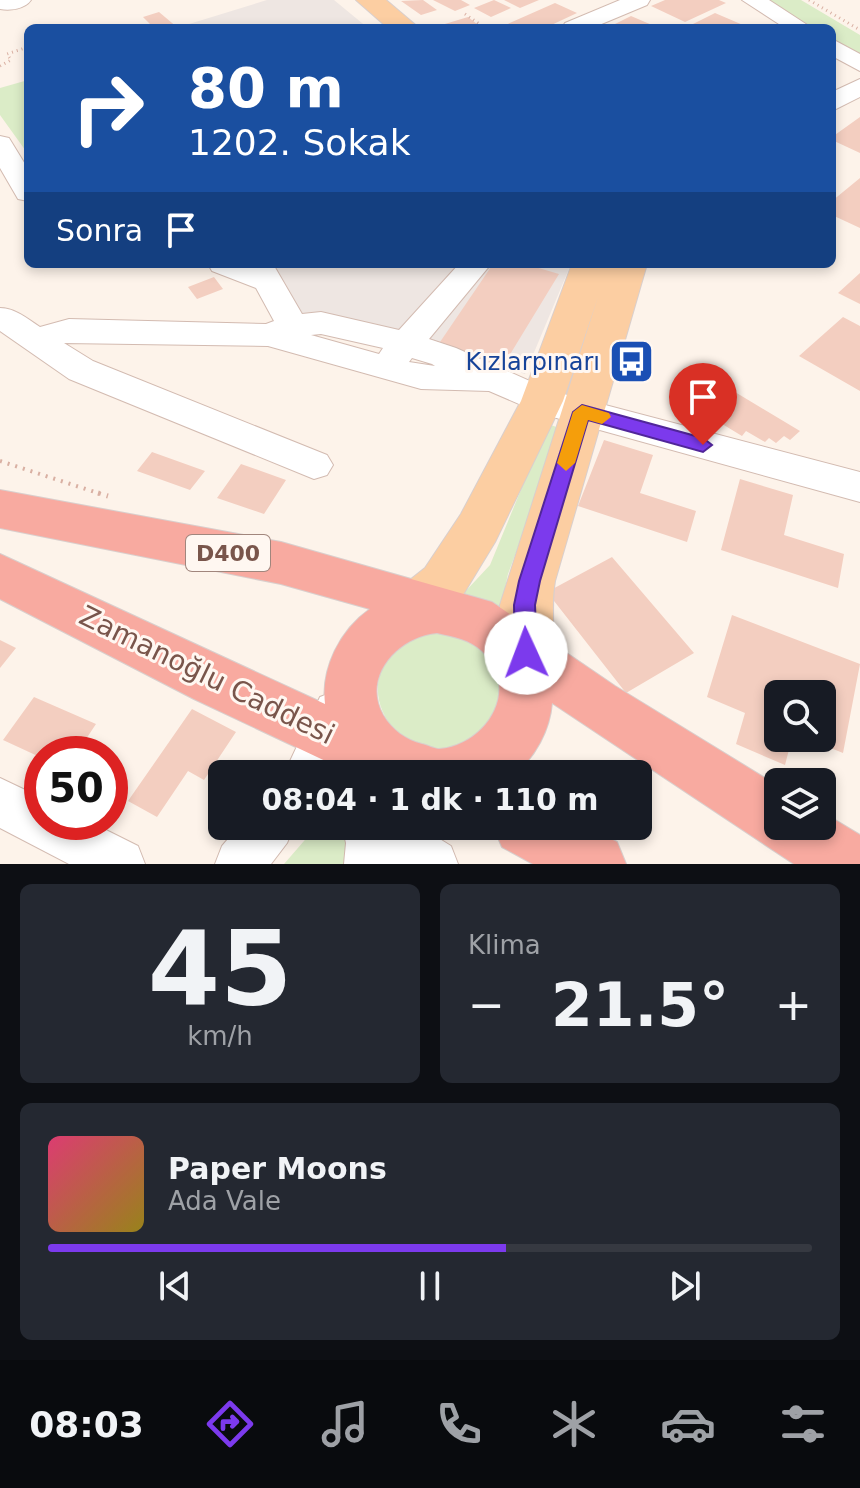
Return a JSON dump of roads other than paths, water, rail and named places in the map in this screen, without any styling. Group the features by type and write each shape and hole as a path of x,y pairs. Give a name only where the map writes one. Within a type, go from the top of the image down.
{"highway":[{"name":"D400","path":"3,509 281,563 424,611"},
{"name":"Zamanoğlu Caddesi","path":"0,575 367,760"},
{"path":"378,760 379,753 360,731 351,705 351,678 360,653 377,633 424,611 479,619 518,656 764,811"},
{"path":"490,760 515,737 526,710 518,656"},
{"path":"550,840 595,864"},
{"path":"811,840 851,864"}],"main road":[{"path":"346,0 378,8 400,24"},
{"path":"518,656 562,406 590,268"},
{"path":"424,611 562,406 626,268"}],"street":[{"path":"582,24 639,0"},
{"path":"753,0 794,24"},
{"path":"836,49 860,64"},
{"path":"836,101 860,86"},
{"path":"0,144 24,186"},
{"path":"243,268 263,272 281,330"},
{"path":"396,355 472,268"},
{"path":"3,318 81,370 314,465"},
{"path":"36,340 69,330 281,330 396,355 440,380 493,380 562,406 858,484"},
{"path":"351,678 376,760"},
{"path":"0,802 120,864"},
{"path":"240,864 259,840"},
{"path":"369,864 370,840"},
{"path":"395,840 433,864"}],"place":[{"name":"Kızlarpınarı","path":"631,362"}]}
